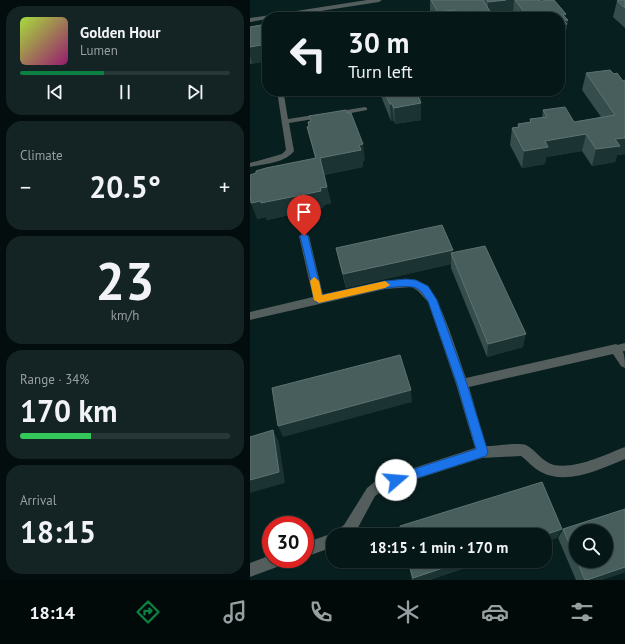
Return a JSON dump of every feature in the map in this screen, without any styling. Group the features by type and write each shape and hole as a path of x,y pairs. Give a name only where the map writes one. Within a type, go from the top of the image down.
{"street":[{"path":"302,12 379,0"},
{"path":"250,20 262,18"},
{"path":"304,236 319,300"},
{"path":"250,316 392,284 416,284 424,288 432,300 462,384 482,452"},
{"path":"462,384 621,348 625,363"},
{"path":"351,528 371,492 382,484 482,452 523,450 546,468 556,471 573,470 625,454"},
{"path":"314,547 326,542"},
{"path":"250,570 262,566"}],"lane":[{"path":"250,165 285,156 290,151 281,96"},
{"path":"285,122 365,109"}],"building":[{"path":"431,0 483,0 490,12 456,12 455,10 438,12"},
{"path":"487,0 506,0 488,2"},
{"path":"515,0 554,0 564,12 524,12"},
{"path":"625,0 625,8 617,1"},
{"path":"262,25 262,45 250,47 250,27"},
{"path":"610,70 614,74 617,73 623,81 625,80 625,138 615,139 620,146 596,149 586,134 545,141 548,147 524,151 512,128 519,127 518,124 531,122 530,119 547,117 543,110 565,107 574,122 615,115 586,73"},
{"path":"386,96 418,96 421,103 394,108 392,104 390,104"},
{"path":"346,110 347,113 351,113 363,144 359,145 361,150 320,158 327,187 320,188 321,191 261,203 261,201 251,203 250,175 256,173 256,171 266,168 316,158 307,127 309,126 308,122 311,121 309,116"},
{"path":"442,225 453,250 343,274 336,248"},
{"path":"485,246 526,334 488,344 451,253"},
{"path":"400,355 411,390 278,426 272,388"},
{"path":"273,430 279,472 250,480 250,437"},
{"path":"542,482 562,529 552,532 552,528 400,528 400,526"},
{"path":"625,509 625,567 585,580 580,568 613,568 613,524 578,524"},
{"path":"569,527 569,543 563,529"},
{"path":"410,568 443,568 413,578"}],"slow traffic":[{"path":"314,281 319,300 385,285"}],"route":[{"path":"304,236 319,300 385,285 406,282 416,284 424,288 432,300 462,384 482,452 396,480"}]}
